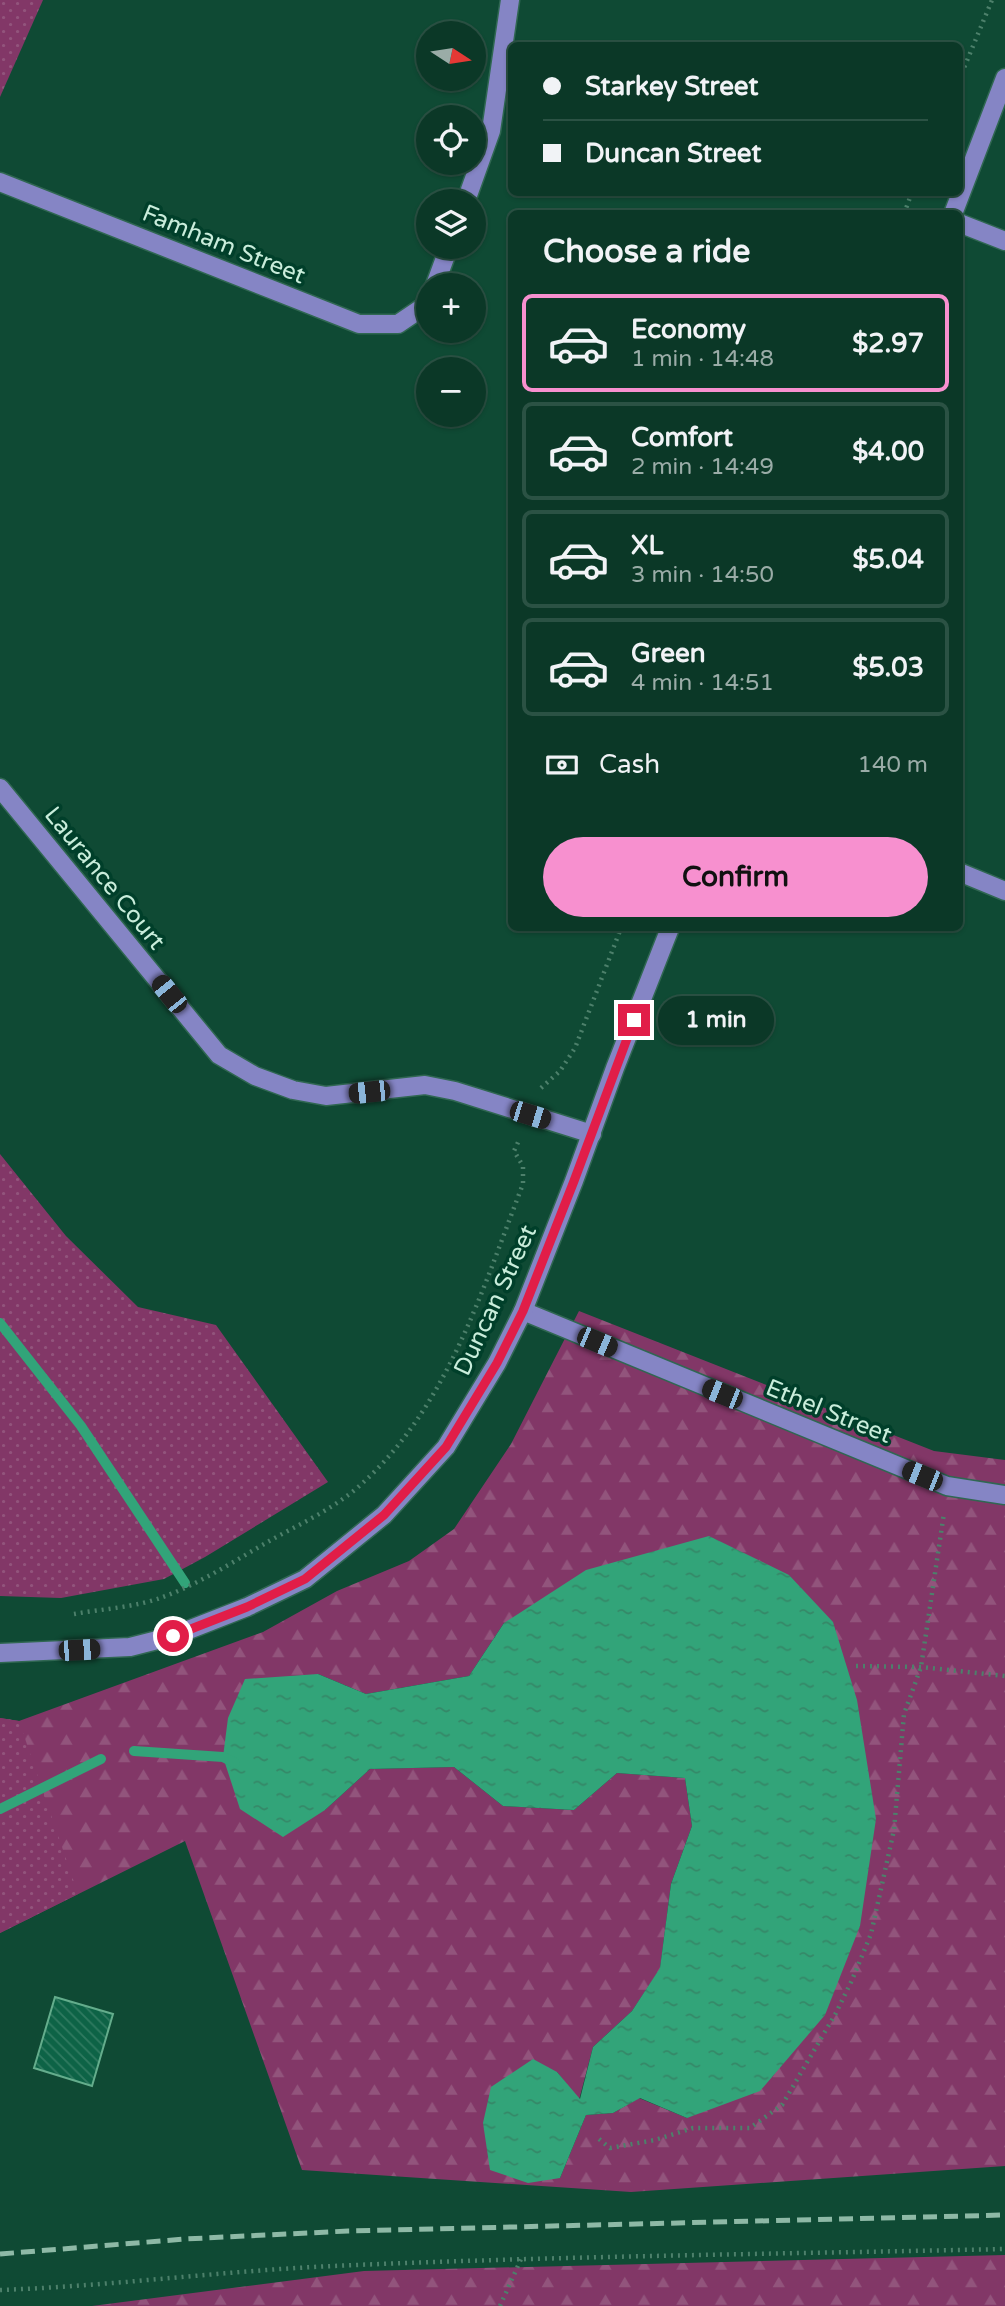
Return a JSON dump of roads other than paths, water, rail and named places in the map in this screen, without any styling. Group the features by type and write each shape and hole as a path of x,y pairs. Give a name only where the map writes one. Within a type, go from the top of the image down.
{"street":[{"path":"470,189 491,131 510,0"},
{"path":"963,188 1005,78"},
{"name":"Famham Street","path":"0,182 359,324 398,324 416,312"},
{"path":"963,225 1005,241"},
{"name":"Laurance Court","path":"0,788 219,1055 255,1076 293,1090 326,1096 425,1085 456,1091 592,1135"},
{"path":"963,874 1005,891"},
{"name":"Duncan Street","path":"0,1653 130,1647 173,1636 247,1607 305,1579 384,1515 446,1447 497,1363 523,1311 669,931"},
{"name":"Ethel Street","path":"523,1311 947,1486 1005,1495"}],"water":[{"path":"709,1536 789,1575 833,1622 857,1700 876,1819 860,1926 825,2015 760,2091 687,2118 640,2098 613,2113 586,2115 560,2178 528,2183 490,2170 483,2123 491,2087 533,2059 557,2072 580,2099 593,2047 632,2011 660,1968 671,1884 692,1826 685,1778 617,1773 574,1810 503,1806 454,1767 370,1769 325,1810 283,1837 240,1809 223,1757 228,1718 245,1679 318,1674 366,1694 469,1676 504,1623 586,1570"}],"waterway":[{"path":"0,1323 81,1426 185,1583"},
{"path":"134,1751 223,1757 235,1763"},
{"path":"0,1809 101,1759"}],"railway":[{"path":"0,2254 185,2239 348,2231 1005,2215"}]}
